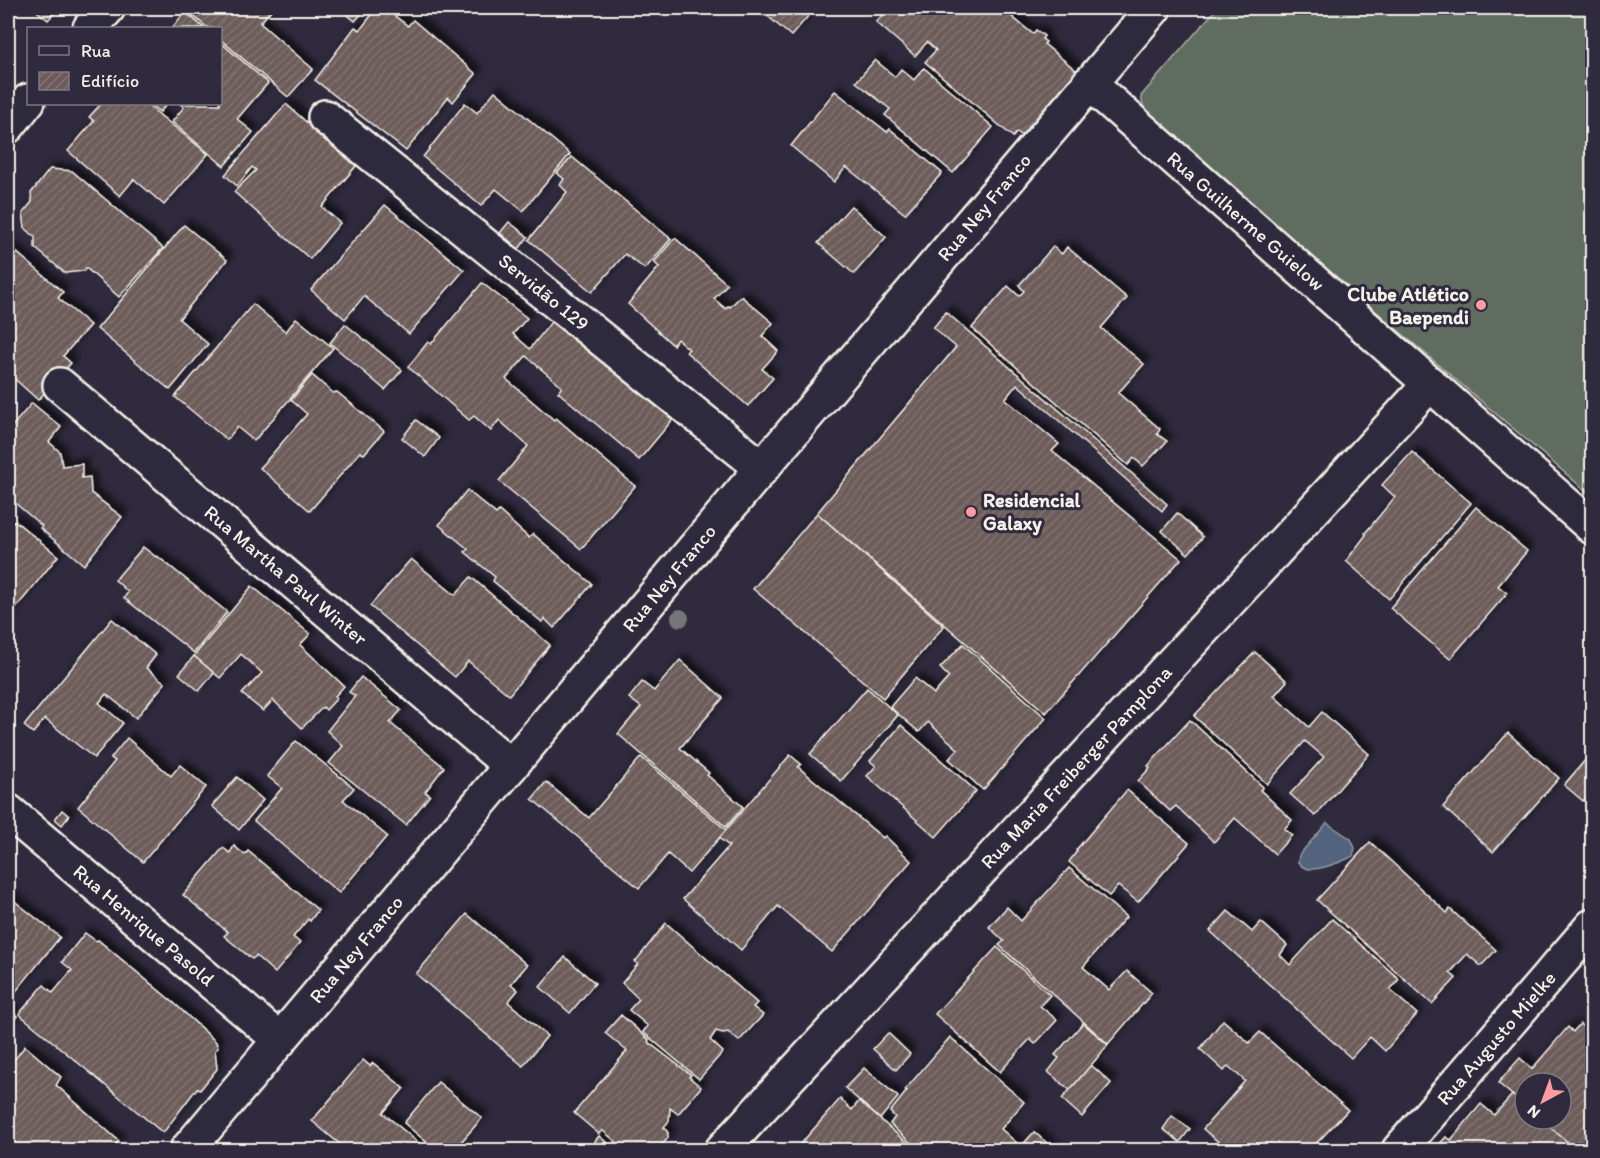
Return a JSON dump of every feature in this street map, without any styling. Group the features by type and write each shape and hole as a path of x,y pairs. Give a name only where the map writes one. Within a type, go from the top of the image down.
{"street":[{"path":"91,27 108,8"},
{"name":"Rua Ney Franco","path":"187,1150 762,468 1154,8"},
{"name":"Rua Guilherme Guielow","path":"1089,83 1593,527"},
{"path":"8,126 27,102"},
{"name":"Servidão 129","path":"325,117 762,468"},
{"name":"Rua Maria Freiberger Pamplona","path":"722,1150 1430,384"},
{"name":"Rua Martha Paul Winter","path":"60,385 511,766"},
{"name":"Rua Henrique Pasold","path":"8,811 280,1040"},
{"name":"Rua Augusto Mielke","path":"1400,1150 1593,926"}],"green space":[{"name":"Clube Atlético Baependi","path":"1217,8 1592,8 1592,496 1145,114 1141,96"}],"water":[{"path":"1327,823 1351,839 1355,848 1353,856 1326,867 1304,868 1298,862 1299,855"}],"building":[{"path":"33,8 59,8 48,20"},
{"path":"183,8 273,8 260,23 313,69 288,97 222,41 222,27 207,27"},
{"path":"339,8 367,8 355,21"},
{"path":"377,8 384,8 408,26 413,20 476,74 453,102 448,97 406,151 315,80 355,27 360,30"},
{"path":"769,8 815,8 791,36 764,13"},
{"path":"889,8 1001,8 1033,34 1036,30 1044,36 1042,39 1046,42 1044,44 1077,71 1022,136 1017,132 1013,137 925,62 936,50 927,42 915,56 876,22"},
{"path":"185,12 203,27 173,27"},
{"path":"222,44 268,83 237,119 253,132 224,166 172,122 184,107 181,105 222,105"},
{"path":"875,60 895,77 901,69 914,80 924,68 993,127 953,173 885,115 890,109 856,82"},
{"path":"495,91 570,154 523,211 496,189 481,206 423,157 465,103 477,113"},
{"path":"835,91 887,132 890,129 942,173 905,214 846,167 834,182 791,146"},
{"path":"286,104 356,166 322,207 340,223 310,259 234,192 256,170 252,167 237,186 225,175"},
{"path":"100,105 147,105 208,154 164,205 134,179 120,196 68,151 94,121 89,117"},
{"path":"150,105 166,105 160,112"},
{"path":"572,157 671,239 645,269 625,254 592,292 529,240 567,192 560,185 564,179 557,173"},
{"path":"50,169 72,171 163,248 119,297 86,268 84,271 65,273 35,248 35,237 25,228 23,213 32,202 31,193"},
{"path":"385,205 464,270 409,334 364,296 345,319 311,290"},
{"path":"851,206 886,237 854,274 818,243"},
{"path":"509,222 528,237 519,249 500,233"},
{"path":"184,225 227,260 179,319 208,344 170,390 97,329"},
{"path":"675,238 727,284 714,299 726,309 741,296 773,323 762,336 778,351 762,369 773,378 748,406 686,352 689,349 677,339 673,345 628,304 659,267 654,262"},
{"path":"8,245 63,292 58,298 90,325 63,356 71,363 38,400 8,373"},
{"path":"1053,247 1062,254 1067,247 1127,298 1101,328 1144,364 1118,393 1160,429 1157,434 1167,441 1143,466 1134,458 1128,465 972,328 1008,286 1019,296 1024,291 1019,285"},
{"path":"482,283 527,318 513,334 530,349 555,317 598,357 673,419 639,460 558,392 562,387 526,356 506,379 554,420 556,418 635,486 581,549 499,481 528,446 499,420 491,431 474,416 469,420 408,367 428,342 431,344"},
{"path":"253,304 286,332 296,318 333,348 254,441 237,427 227,440 175,397"},
{"name":"Residencial Galaxy","path":"946,312 1167,504 1162,511 1017,384 1005,399 1059,444 1052,451 1181,559 1046,713 817,513 956,347 933,328"},
{"path":"345,324 402,370 385,390 330,343"},
{"path":"312,375 333,393 337,392 384,431 364,454 360,452 310,511 260,468 307,414 291,400"},
{"path":"32,403 61,427 49,442 60,452 62,466 82,464 82,478 90,477 91,493 122,517 84,565 8,497 8,431"},
{"path":"416,420 439,438 425,457 402,438"},
{"path":"1412,452 1471,503 1389,599 1346,561 1366,535 1365,533 1395,497 1382,485"},
{"path":"467,490 496,514 499,511 529,538 533,534 592,584 554,628 545,619 542,622 493,581 495,577 465,552 468,549 439,525"},
{"path":"1476,507 1527,551 1498,586 1507,593 1450,659 1390,608"},
{"path":"817,513 944,626 883,698 753,589"},
{"path":"1177,513 1203,537 1188,554 1162,531"},
{"path":"8,518 15,521 58,556 8,618"},
{"path":"143,547 227,612 194,653 124,598 128,592 115,580"},
{"path":"411,559 455,595 471,577 550,645 509,695 468,661 455,677 370,606"},
{"path":"252,586 310,634 300,645 344,686 326,710 323,707 302,728 273,700 263,711 242,694 262,673 241,654 220,678 194,656"},
{"path":"112,619 156,655 146,668 165,683 136,718 106,694 99,703 123,723 94,758 45,719 33,733 24,726"},
{"path":"963,644 1046,718 983,790 949,759 958,749 928,722 919,732 890,707 915,678 934,694 949,677 940,668"},
{"path":"1255,652 1287,681 1274,696 1309,727 1322,712 1369,754 1315,816 1290,794 1324,757 1305,741 1267,784 1194,716"},
{"path":"194,656 214,673 199,691 179,674"},
{"path":"680,660 723,698 680,748 743,807 726,827 618,734 641,707 629,698 642,682 654,691"},
{"path":"361,677 401,710 390,723 444,767 425,792 430,795 406,825 329,763 343,746 327,731 355,696 349,692"},
{"path":"867,688 898,715 841,781 810,754"},
{"path":"1190,720 1263,787 1260,790 1292,820 1284,829 1292,835 1275,854 1235,818 1214,842 1176,806 1170,811 1138,781 1150,768 1148,766"},
{"path":"901,725 976,791 936,837 867,776 876,766 870,761"},
{"path":"1508,733 1559,778 1493,852 1443,807"},
{"path":"127,738 171,776 180,765 206,787 143,862 78,807 115,761 111,758"},
{"path":"296,741 354,788 343,800 387,836 339,893 254,821 282,788 267,776"},
{"path":"1592,752 1592,799 1588,795 1583,801 1564,785"},
{"path":"790,755 801,764 798,767 883,838 885,836 911,861 832,952 778,906 741,950 683,899 729,846 719,838"},
{"path":"641,757 726,830 689,873 668,854 639,888 532,799 546,782 589,818"},
{"path":"237,777 263,800 239,830 212,806"},
{"path":"1127,790 1189,843 1138,902 1118,886 1109,896 1069,862 1076,850"},
{"path":"62,810 69,816 62,825 55,819"},
{"path":"1370,842 1447,913 1450,909 1496,950 1481,966 1467,954 1450,973 1456,978 1432,1004 1317,900"},
{"path":"234,846 245,855 248,851 318,910 293,937 300,943 275,973 256,956 252,959 224,936 228,932 183,895 223,848 230,853"},
{"path":"1069,868 1126,917 1083,967 1109,990 1127,971 1152,993 1108,1044 999,945 1004,941 989,927 1007,907 1021,921"},
{"path":"8,896 60,937 13,995 8,990"},
{"path":"1228,911 1252,932 1261,922 1287,945 1280,955 1290,965 1332,919 1399,979 1390,990 1417,1014 1385,1051 1370,1037 1351,1058 1210,931"},
{"path":"467,914 527,965 511,984 518,990 508,1002 547,1036 523,1066 416,974"},
{"path":"666,923 757,1003 753,1007 763,1015 739,1041 728,1032 716,1031 710,1040 723,1052 699,1079 643,1032 648,1026 629,1010 639,999 622,983 638,964 635,962"},
{"path":"85,933 96,941 98,940 174,1003 216,1042 217,1069 200,1090 197,1088 163,1133 19,1014 44,985 53,993 72,970 62,962"},
{"path":"997,947 1050,995 1040,1006 1057,1020 1035,1044 1030,1039 1000,1072 935,1014"},
{"path":"565,957 595,983 570,1013 540,987"},
{"path":"8,1009 17,1016 8,1027"},
{"path":"621,1015 649,1040 648,1042 691,1075 689,1077 701,1087 678,1114 670,1108 669,1121 664,1127 668,1138 657,1150 626,1150 602,1130 599,1134 574,1113 627,1051 605,1033"},
{"path":"1223,1020 1249,1043 1260,1032 1348,1110 1310,1150 1228,1150 1203,1129 1245,1081 1228,1066 1224,1071 1200,1049"},
{"path":"1083,1023 1108,1045 1070,1090 1048,1072 1059,1058 1055,1055"},
{"path":"1580,1024 1592,1035 1592,1150 1577,1150 1554,1131 1573,1131 1573,1071 1513,1071 1513,1096 1498,1083 1520,1058 1532,1069 1568,1027 1573,1032"},
{"path":"888,1033 910,1054 896,1070 873,1049"},
{"path":"950,1037 1024,1102 1001,1129 1019,1145 1014,1150 934,1150 928,1145 923,1150 918,1150 890,1124 895,1117 890,1112 907,1091 905,1090"},
{"path":"25,1046 61,1077 56,1085 119,1141 111,1150 10,1150 8,1148 8,1068"},
{"path":"363,1060 370,1066 373,1063 404,1088 383,1113 427,1150 347,1150 312,1121"},
{"path":"1091,1065 1111,1083 1082,1117 1062,1099"},
{"path":"864,1068 898,1097 880,1119 845,1088"},
{"path":"438,1082 482,1118 454,1150 436,1150 404,1123"},
{"path":"1512,1095 1513,1131 1554,1131 1577,1150 1434,1150 1446,1137 1451,1140 1481,1104 1494,1115"},
{"path":"840,1099 852,1110 859,1101 915,1150 796,1149"},
{"path":"1172,1116 1190,1129 1180,1142 1163,1129"},
{"path":"1034,1132 1055,1150 1018,1150"},
{"path":"599,1136 616,1150 588,1150"},
{"path":"1170,1144 1177,1150 1164,1150"}],"place":[{"name":"Clube Atlético Baependi","path":"1481,305"},
{"name":"Residencial Galaxy","path":"971,512"}]}
